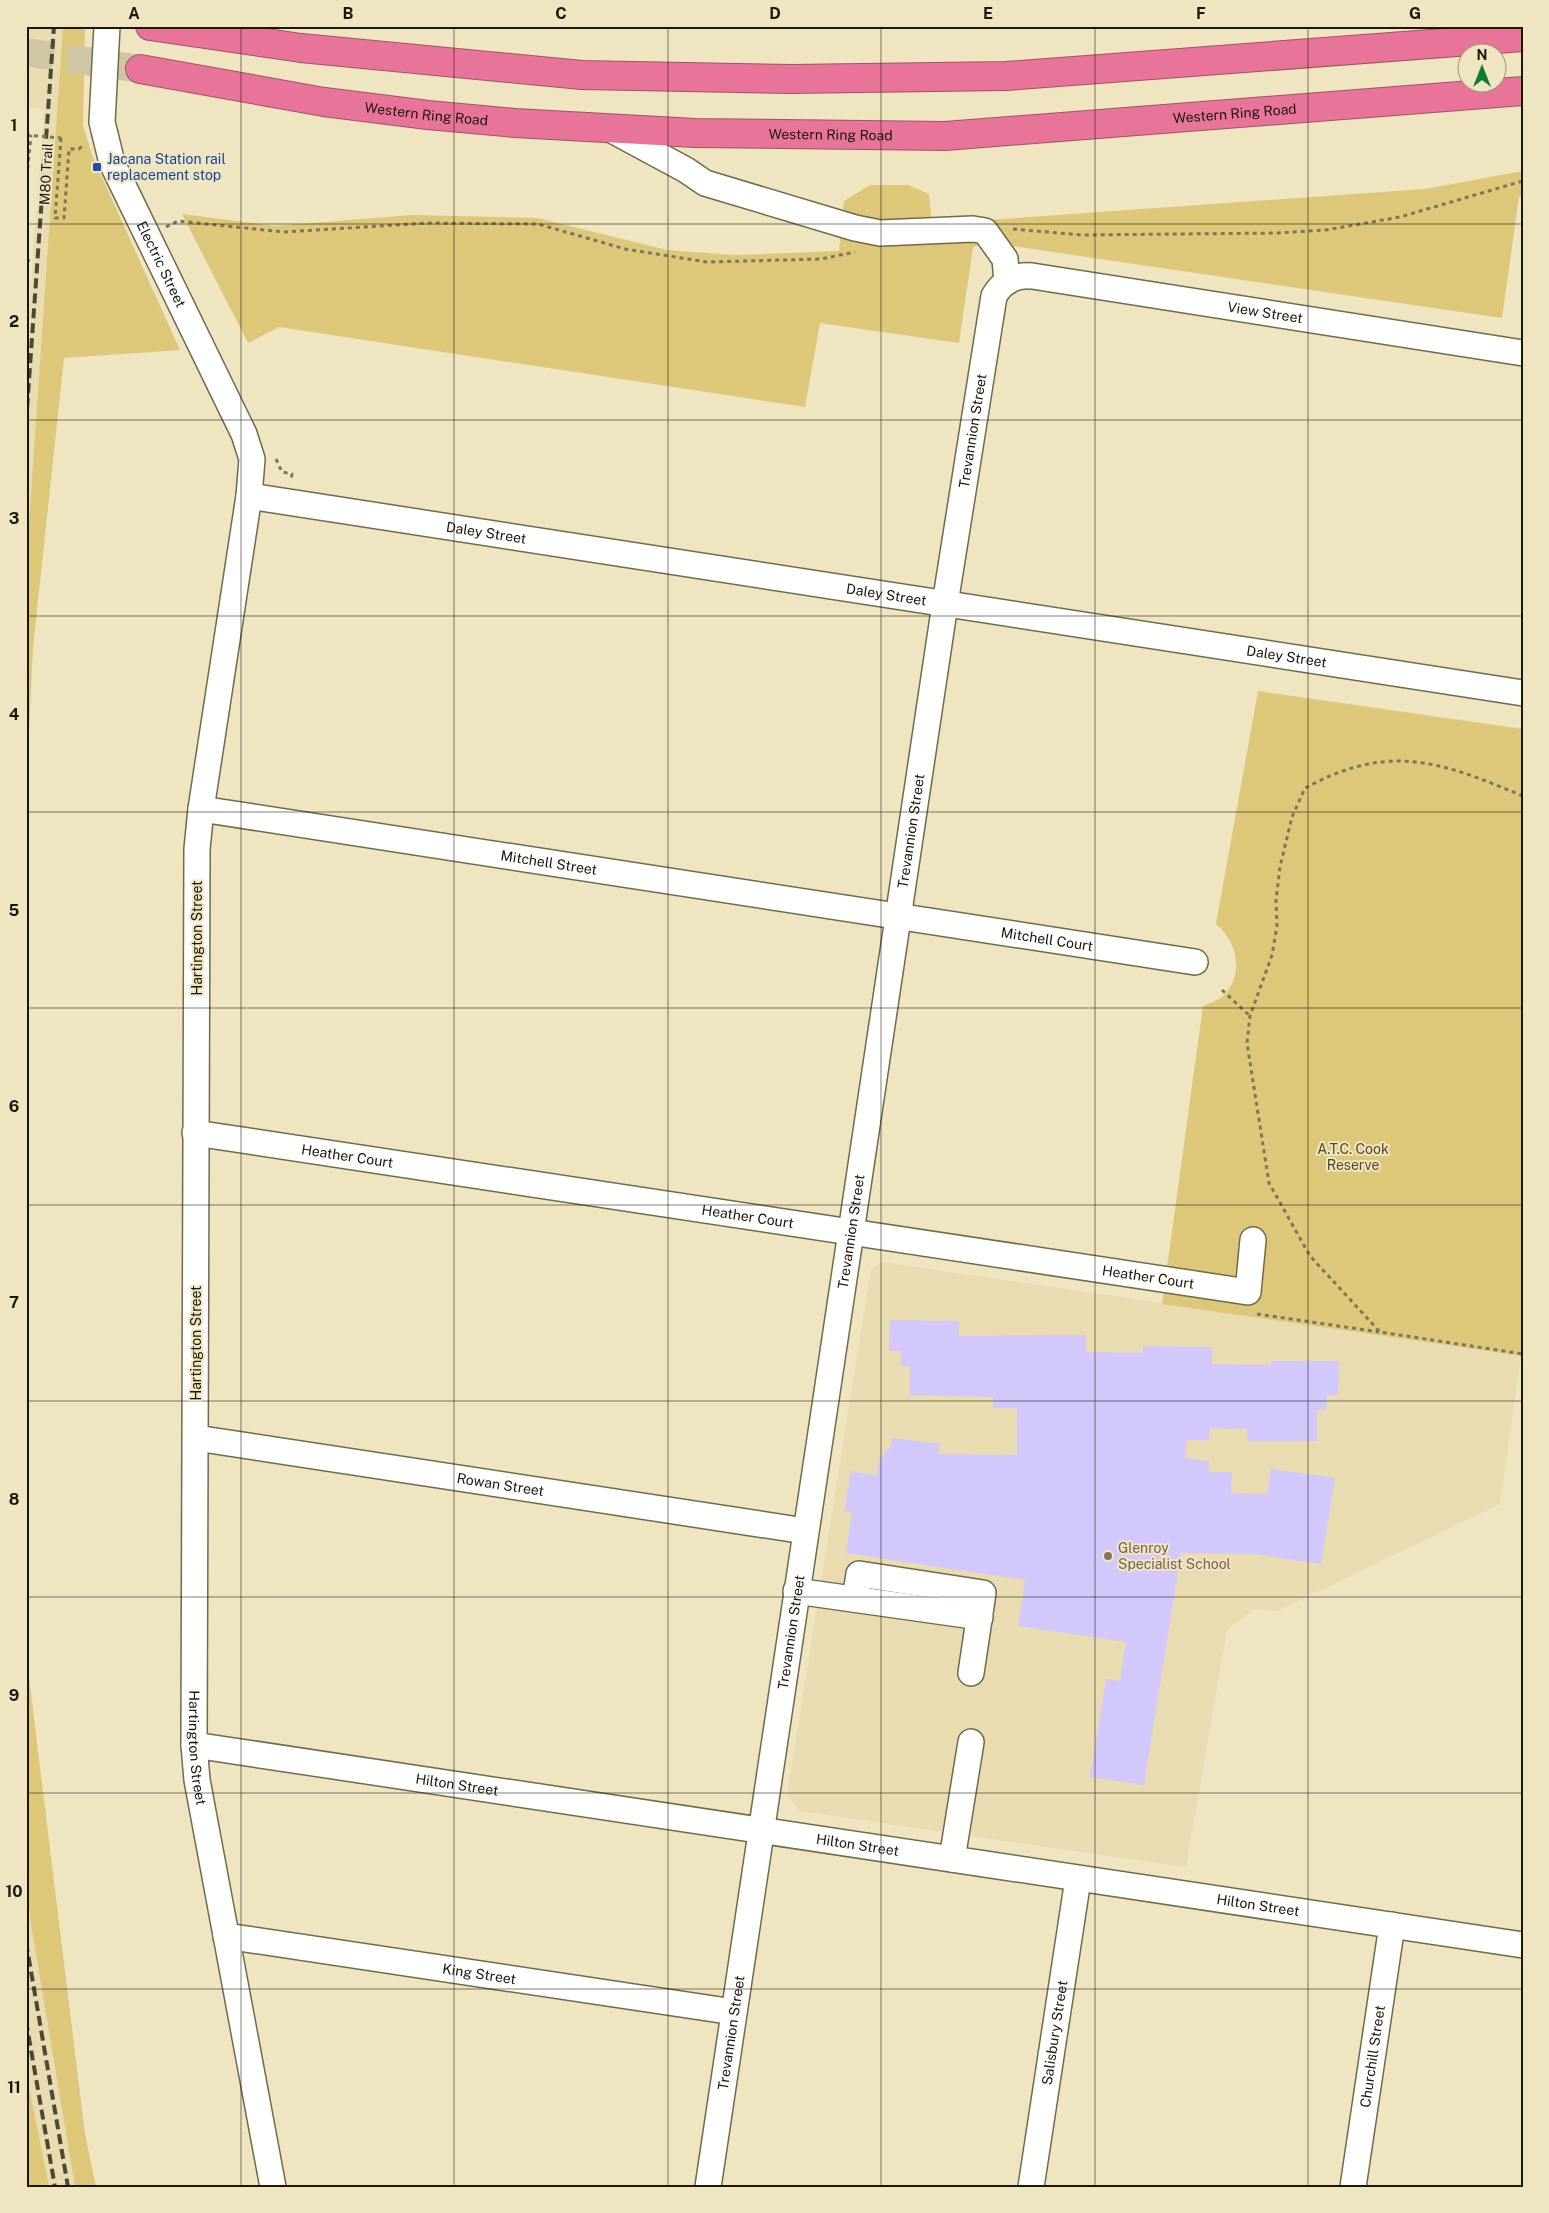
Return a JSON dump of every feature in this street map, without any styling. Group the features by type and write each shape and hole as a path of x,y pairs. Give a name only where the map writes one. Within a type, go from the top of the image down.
{"highway":[{"path":"150,26 310,49 582,75 791,79 1006,76 1523,37"},
{"name":"Western Ring Road","path":"140,69 333,104 428,115 610,129 695,133 945,136 1523,91"}],"street":[{"name":"Electric Street","path":"107,26 102,122 112,163 251,450 252,471 249,496"},
{"path":"610,129 686,170 705,183 855,228 880,233 973,229 985,231 1005,258 1007,282"},
{"name":"View Street","path":"1007,282 1019,276 1032,276 1523,353"},
{"name":"Trevannion Street","path":"708,2187 805,1531 992,303 998,289 1007,282"},
{"name":"Daley Street","path":"249,496 1523,693"},
{"name":"Hartington Street","path":"249,496 201,809 198,849 195,1133 194,1745 197,1780 273,2187"},
{"name":"Mitchell Street","path":"201,809 899,916"},
{"name":"Mitchell Court","path":"899,916 1194,962"},
{"name":"Heather Court","path":"195,1133 1248,1292 1253,1240"},
{"name":"Rowan Street","path":"196,1438 805,1531"},
{"path":"796,1591 980,1617 971,1674"},
{"path":"952,1859 971,1742"},
{"name":"Hilton Street","path":"194,1745 1523,1945"},
{"name":"Salisbury Street","path":"1031,2187 1078,1879"},
{"name":"Churchill Street","path":"1353,2187 1392,1925"},
{"name":"King Street","path":"226,1936 734,2012"}],"path":[{"name":"M80 Trail","path":"28,135 61,138 55,218 64,218 69,150 79,150"},
{"path":"26,186 28,135"},
{"path":"26,260 32,261"},
{"path":"274,456 282,472 292,474 290,487 279,501"},
{"path":"1523,796 1465,772 1435,763 1411,761 1376,762 1343,770 1305,788 1292,817 1280,867 1276,900 1277,926 1272,955 1250,1016 1247,1043 1269,1183 1310,1256 1380,1332 1523,1354"},
{"path":"1222,990 1250,1016"}],"shaded area":[{"path":"26,26 63,26 26,567 26,348 44,109 26,107"},
{"name":"Glenroy Specialist School","path":"882,1262 1521,1356 1500,1504 1277,1611 1253,1609 1227,1630 1186,1867 799,1811 787,1794 871,1269"},
{"path":"26,1885 75,2187 49,2187 26,2072"}],"green space":[{"path":"63,26 85,26 83,125 92,155 180,350 64,358 33,647 26,795 26,567"},
{"path":"1523,171 1523,197 1519,197 1502,318 985,242 973,247 959,343 820,323 805,407 279,327 248,343 182,214 275,226 412,215 537,218 667,250 735,255 839,251 844,201 870,185 908,185 929,194 932,224 1425,189"},
{"name":"A.T.C. Cook Reserve","path":"1258,691 1523,729 1523,1356 1162,1304 1203,1006 1222,997 1234,979 1236,969 1234,949 1224,931 1216,924"},
{"path":"26,1653 85,2134 96,2187 75,2187 31,1924 26,1885"},
{"path":"26,2072 49,2187 26,2187"}],"building":[{"path":"890,1320 959,1321 959,1336 1086,1335 1086,1352 1143,1353 1143,1346 1212,1347 1212,1364 1271,1365 1271,1361 1339,1361 1338,1395 1327,1395 1326,1410 1317,1410 1317,1441 1247,1441 1247,1429 1210,1428 1209,1440 1187,1440 1185,1458 1209,1461 1209,1472 1232,1472 1231,1493 1267,1494 1271,1469 1335,1478 1321,1564 1255,1554 1181,1553 1144,1785 1090,1777 1106,1679 1120,1681 1126,1642 1018,1626 1025,1580 846,1553 852,1512 844,1511 851,1471 877,1476 879,1457 884,1457 885,1450 889,1450 893,1438 940,1444 938,1454 1017,1455 1017,1408 993,1408 993,1397 910,1395 910,1366 901,1366 901,1351 889,1351"}],"tunnel":[{"path":"26,52 140,69"}],"railway":[{"path":"26,423 54,26"},
{"path":"26,1942 68,2187"},
{"path":"26,2021 55,2187"}],"place":[{"name":"Jacana Station rail replacement stop","path":"97,167"},
{"name":"Glenroy Specialist School","path":"1108,1556"}]}
